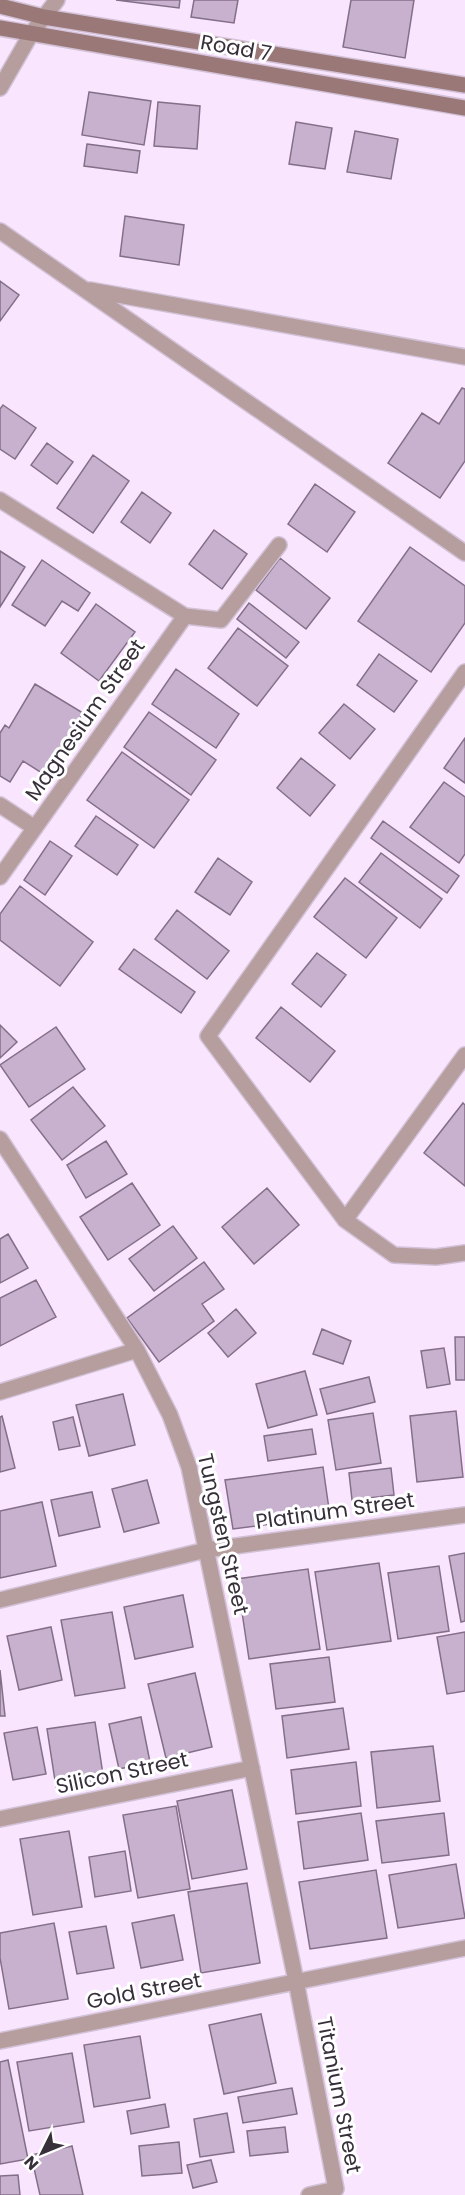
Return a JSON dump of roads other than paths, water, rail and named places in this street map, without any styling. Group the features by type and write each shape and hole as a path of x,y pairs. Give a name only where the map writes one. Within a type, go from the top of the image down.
{"street":[{"path":"0,88 31,34 57,0"},
{"name":"Road 7","path":"0,6 44,17 465,85"},
{"name":"Road 7","path":"0,28 465,108"},
{"path":"0,231 465,553"},
{"path":"83,289 465,357"},
{"path":"0,500 184,616 221,620 279,545"},
{"name":"Magnesium Street","path":"0,877 184,616"},
{"path":"465,672 208,1036 345,1220 394,1255 436,1257 465,1253"},
{"path":"0,805 34,828"},
{"path":"345,1220 465,1055"},
{"name":"Tungsten Street","path":"0,1139 137,1350 170,1415 185,1456 296,1982"},
{"path":"0,1392 137,1350"},
{"name":"Platinum Street","path":"0,1600 206,1550 465,1515"},
{"name":"Silicon Street","path":"0,1819 252,1768"},
{"name":"Gold Street","path":"0,2041 465,1948"},
{"name":"Titanium Street","path":"296,1982 336,2189 309,2195"}]}
